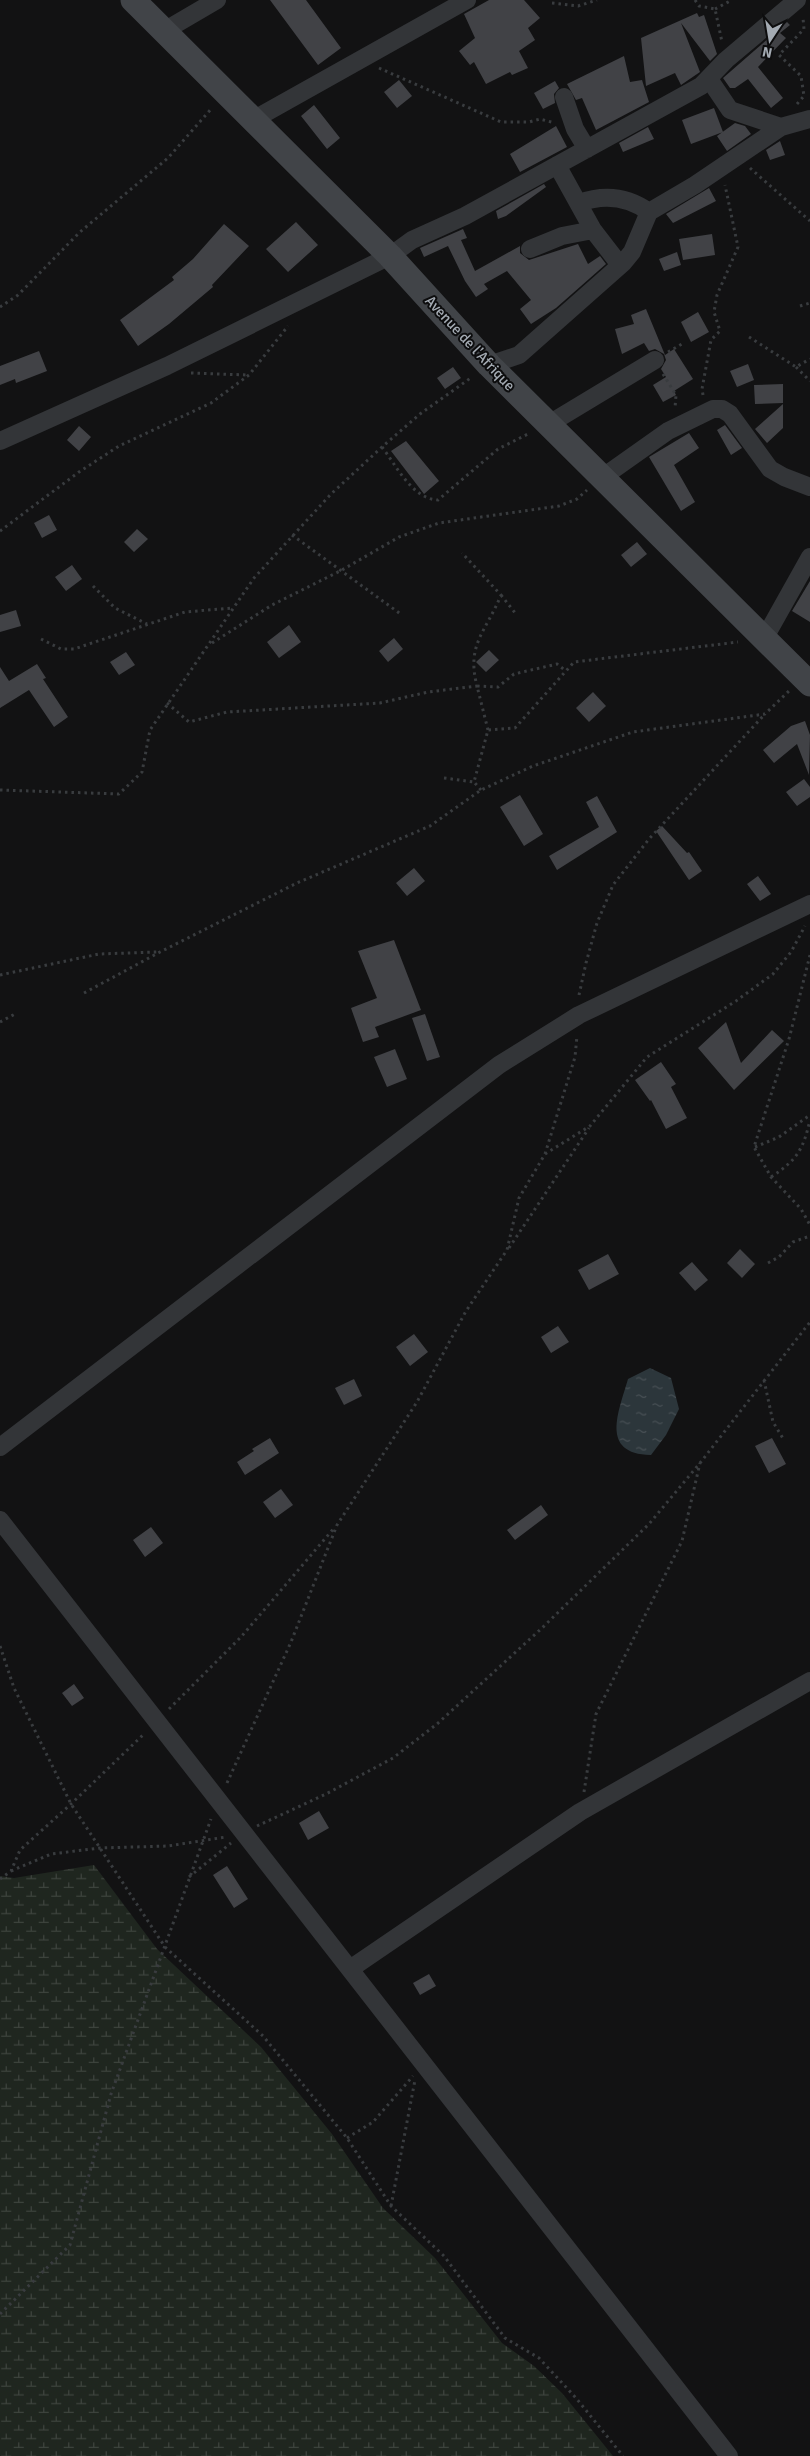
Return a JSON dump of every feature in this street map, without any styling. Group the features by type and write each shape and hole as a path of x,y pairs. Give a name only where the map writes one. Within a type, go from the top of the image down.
{"main road":[{"name":"Avenue de l'Afrique","path":"133,0 390,256 489,365 764,639 808,676"}],"street":[{"path":"164,31 217,0"},
{"path":"253,120 365,59 467,0"},
{"path":"0,441 167,366 390,256 412,240 465,216 701,86 726,60 800,5"},
{"path":"709,79 730,110 781,127"},
{"path":"564,97 575,129 587,148"},
{"path":"489,365 519,355 620,265 632,252 649,212 781,127 810,120"},
{"path":"558,165 594,230 620,265"},
{"path":"578,203 595,197 614,198 634,202 649,212"},
{"path":"530,249 562,236 594,230"},
{"path":"549,424 655,360"},
{"path":"603,477 668,430 713,409 722,409 730,414 770,469 784,477 810,486"},
{"path":"764,639 810,557"},
{"path":"0,1447 500,1065 579,1015 810,904"},
{"path":"0,1520 729,2456"},
{"path":"350,1969 580,1812 810,1681"}],"path":[{"path":"552,4 578,6 597,0"},
{"path":"695,0 700,6 715,9 732,0"},
{"path":"781,127 787,114 804,96 801,76 779,55 804,29 800,5"},
{"path":"715,9 726,60"},
{"path":"365,59 382,71 501,122 528,122 540,119 575,129"},
{"path":"0,307 18,295 80,232 168,158 226,92"},
{"path":"737,156 810,222"},
{"path":"708,411 702,389 711,340 720,331 714,312 717,295 738,247 721,167"},
{"path":"800,306 810,303"},
{"path":"0,531 119,446 211,403 249,375 290,324"},
{"path":"749,337 796,367 810,381"},
{"path":"796,367 810,359"},
{"path":"655,360 676,394 676,404 668,430"},
{"path":"0,790 119,794 142,772 150,730 167,702 211,643 254,578 331,494 382,447 420,414 489,365"},
{"path":"167,366 197,375 249,375"},
{"path":"382,447 416,492 428,500 438,500 498,449 549,424"},
{"path":"211,643 272,605 342,570 399,537 439,523 558,506 577,499 603,477"},
{"path":"292,535 402,615"},
{"path":"462,553 516,614"},
{"path":"93,586 115,608 148,624"},
{"path":"474,782 488,730 473,669 475,645 501,596"},
{"path":"41,639 61,649 74,649 185,612 233,608"},
{"path":"488,730 515,728 574,662 764,639"},
{"path":"167,702 189,722 226,712 380,703 428,692 477,686 498,687 514,674 557,664 566,671"},
{"path":"507,1250 519,1198 545,1154 575,1057 580,992 586,963 597,924 613,885 649,839 765,714 808,676"},
{"path":"84,993 160,952 297,883 430,826 481,790 533,766 633,732 765,714"},
{"path":"444,778 474,782 481,790"},
{"path":"11,1871 20,1850 71,1804 241,1637 337,1525 417,1402 466,1311 590,1126 647,1057 736,1001 772,974 791,952 810,917"},
{"path":"0,976 99,954 160,952"},
{"path":"810,955 789,1038 754,1147 771,1177 801,1209 810,1226"},
{"path":"0,1022 15,1014"},
{"path":"754,1147 779,1137 810,1115"},
{"path":"771,1177 795,1160 804,1143 810,1120"},
{"path":"545,1154 590,1126"},
{"path":"768,1263 779,1257 793,1242 810,1236"},
{"path":"189,1877 244,1834 326,1794 393,1758 437,1724 542,1628 649,1524 700,1463 810,1322"},
{"path":"764,1380 773,1422 784,1440"},
{"path":"580,1812 596,1714 682,1541 700,1463"},
{"path":"0,2314 70,2245 111,2094 202,1840 292,1642 337,1525"},
{"path":"0,1646 14,1688 71,1804 165,1947 263,2036 347,2138 391,2206 444,2256 505,2338 539,2358 576,2398 623,2456"},
{"path":"0,1879 11,1871 51,1854 100,1848 168,1846 244,1834"},
{"path":"347,2138 373,2122 417,2072 391,2206"}],"green space":[{"path":"94,1865 157,1949 261,2047 332,2134 383,2208 435,2258 502,2343 534,2366 562,2393 613,2456 0,2456 0,1876 14,1878"}],"water":[{"path":"650,1368 671,1378 679,1409 666,1435 651,1455 635,1453 624,1447 618,1439 617,1429 620,1404 628,1379"}],"building":[{"path":"270,0 306,0 341,48 318,65"},
{"path":"489,0 524,0 540,18 528,28 535,40 519,51 528,68 512,75 510,72 486,84 474,62 470,65 459,51 475,38 464,14"},
{"path":"697,13 699,17 704,15 717,54 710,61 681,23 700,72 681,85 675,73 646,86 641,38"},
{"path":"787,22 790,25 780,33 786,38 758,67 783,98 771,108 748,79 735,88 730,88 723,78"},
{"path":"624,56 630,82 642,80 649,102 596,130 582,98 576,100 567,84"},
{"path":"399,80 412,96 397,108 384,92"},
{"path":"555,81 559,88 554,94 555,103 543,109 534,93"},
{"path":"314,105 340,138 327,149 301,116"},
{"path":"714,108 723,132 691,144 682,120"},
{"path":"735,123 745,126 751,134 727,151 717,136"},
{"path":"556,126 567,147 520,172 510,154"},
{"path":"648,127 654,139 623,152 619,143"},
{"path":"780,141 785,155 770,160 766,150"},
{"path":"544,184 546,187 506,216 498,219 496,211"},
{"path":"709,188 716,201 673,223 666,214"},
{"path":"296,222 318,245 288,272 266,249"},
{"path":"224,224 249,246 212,285 213,287 169,324 138,346 120,320 174,280 172,277 193,259"},
{"path":"463,229 467,238 461,240 475,271 520,246 520,253 529,260 578,244 588,264 600,256 606,264 556,308 531,324 520,309 531,300 507,271 484,284 488,289 476,297 465,281 448,246 424,257 420,248"},
{"path":"712,234 715,255 683,260 679,239"},
{"path":"677,252 681,265 664,271 659,259"},
{"path":"646,309 665,355 674,349 693,379 674,391 676,395 663,402 653,385 666,377 661,369 666,360 664,354 655,349 649,351 644,343 622,354 615,329 634,324 631,315"},
{"path":"698,312 709,332 691,342 681,322"},
{"path":"39,351 47,371 16,383 15,379 0,385 0,366"},
{"path":"748,364 754,380 737,387 730,371"},
{"path":"453,367 461,378 445,389 437,378"},
{"path":"783,384 783,403 755,404 754,385"},
{"path":"783,404 783,428 767,443 755,429"},
{"path":"725,425 742,448 731,455 717,430"},
{"path":"79,426 91,437 79,451 67,440"},
{"path":"689,433 699,448 674,465 695,502 681,511 649,457"},
{"path":"406,441 439,481 424,494 391,451"},
{"path":"49,515 57,530 42,538 34,523"},
{"path":"137,529 148,539 134,552 124,542"},
{"path":"637,542 647,554 631,567 621,555"},
{"path":"72,565 82,579 66,591 55,577"},
{"path":"810,581 810,622 792,611"},
{"path":"16,610 21,626 0,632 0,615"},
{"path":"289,625 301,642 279,658 267,642"},
{"path":"394,638 403,649 388,662 379,651"},
{"path":"489,650 499,660 486,672 476,662"},
{"path":"126,652 135,665 119,675 110,662"},
{"path":"37,664 46,678 43,679 68,717 54,727 29,690 0,708 0,667 9,681"},
{"path":"593,692 606,706 589,722 576,708"},
{"path":"805,721 810,735 809,775 797,744 774,763 763,750 791,726"},
{"path":"804,779 810,787 810,797 797,806 786,792"},
{"path":"520,795 543,834 524,846 500,807"},
{"path":"597,796 617,832 557,870 549,856 599,827 586,802"},
{"path":"662,826 687,853 689,852 702,871 689,880 656,831"},
{"path":"414,868 425,881 407,896 396,883"},
{"path":"758,876 771,894 760,901 747,884"},
{"path":"394,940 421,1010 375,1027 379,1037 363,1042 351,1008 377,998 358,951"},
{"path":"425,1014 440,1057 427,1061 412,1018"},
{"path":"726,1022 741,1063 772,1030 784,1041 734,1090 698,1048"},
{"path":"395,1049 407,1079 387,1087 374,1057"},
{"path":"661,1062 676,1084 671,1087 687,1118 666,1129 651,1100 635,1080"},
{"path":"740,1249 755,1264 742,1278 727,1263"},
{"path":"608,1254 619,1274 589,1290 578,1270"},
{"path":"692,1262 708,1280 695,1291 679,1273"},
{"path":"558,1326 569,1342 551,1353 541,1337"},
{"path":"414,1334 428,1352 410,1366 396,1347"},
{"path":"354,1379 362,1396 344,1405 335,1388"},
{"path":"270,1438 279,1453 245,1475 237,1462 254,1451 252,1449"},
{"path":"772,1438 786,1464 769,1473 755,1446"},
{"path":"281,1489 293,1505 275,1518 263,1502"},
{"path":"541,1505 548,1515 515,1540 507,1530"},
{"path":"151,1527 163,1543 145,1557 133,1540"},
{"path":"74,1684 84,1698 72,1706 62,1693"},
{"path":"319,1811 329,1828 308,1840 299,1823"},
{"path":"227,1866 248,1899 234,1908 213,1875"},
{"path":"429,1974 436,1986 420,1995 413,1983"}]}
